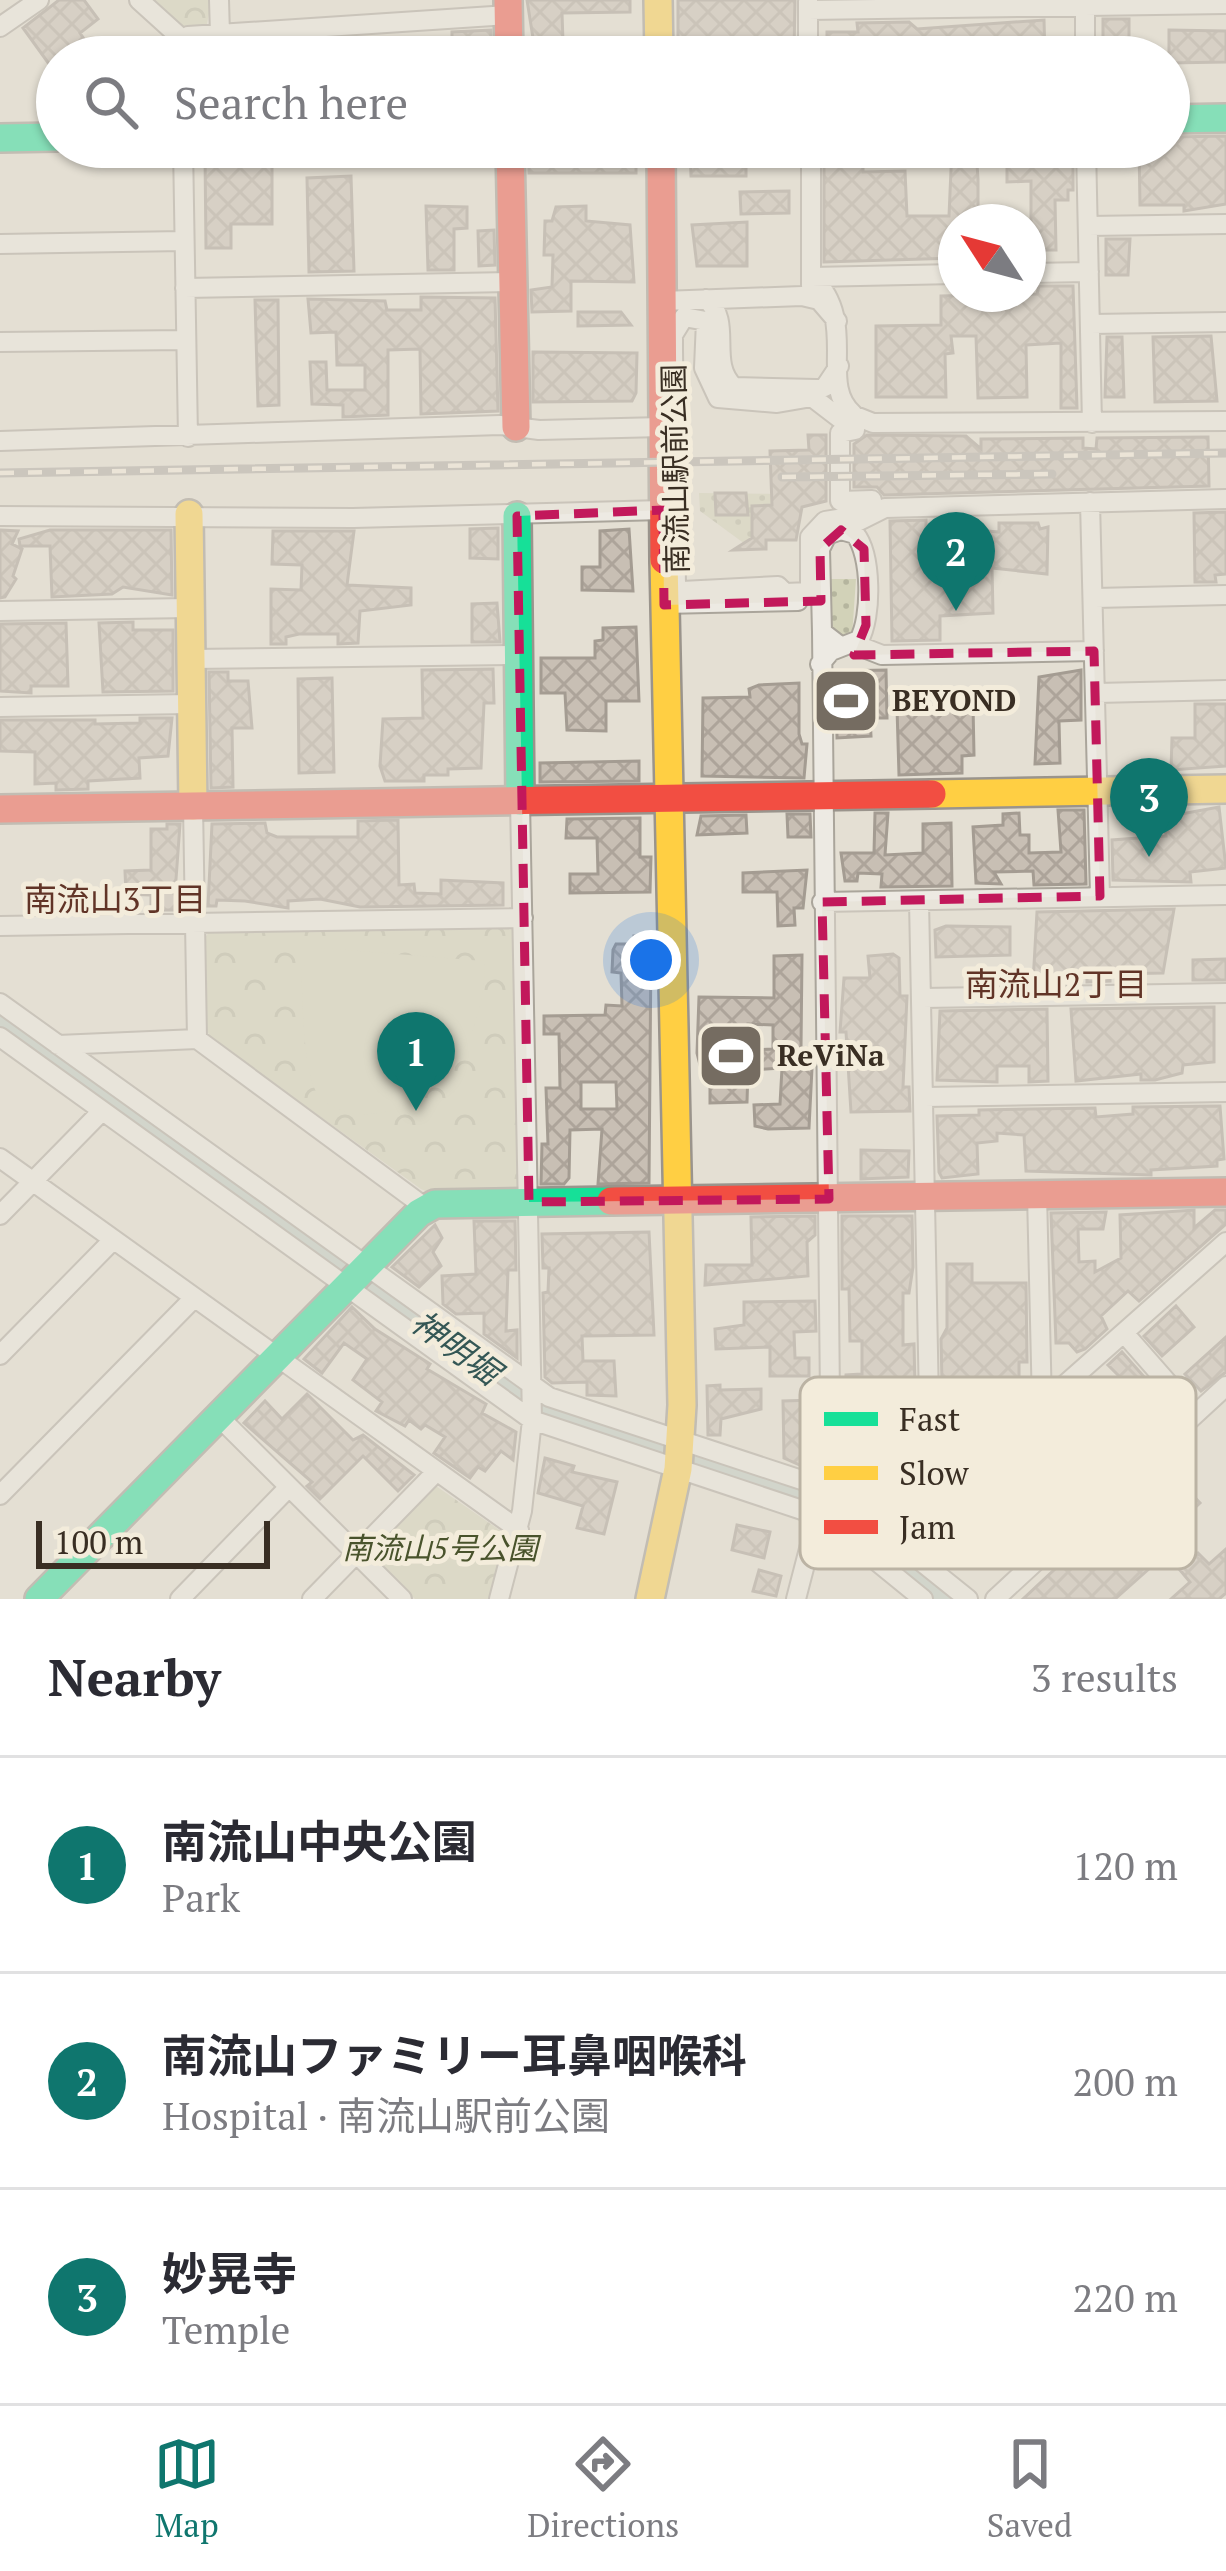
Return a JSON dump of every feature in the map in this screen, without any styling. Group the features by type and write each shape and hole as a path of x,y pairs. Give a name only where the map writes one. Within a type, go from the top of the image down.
{"street":[{"path":"0,28 40,0"},
{"path":"139,0 179,36"},
{"path":"219,0 220,34"},
{"path":"658,0 659,36"},
{"path":"1085,3 1085,36"},
{"path":"808,36 808,5 1226,4"},
{"path":"200,36 508,8"},
{"path":"1190,118 1226,118"},
{"path":"0,138 36,134"},
{"path":"183,168 188,436"},
{"path":"510,168 516,427"},
{"path":"650,1599 680,1455 661,168"},
{"path":"802,296 812,277 811,168"},
{"path":"1087,168 1092,423"},
{"path":"1088,226 1226,224"},
{"path":"0,244 183,242"},
{"path":"1046,273 1089,272"},
{"path":"812,277 938,274"},
{"path":"812,277 835,304 842,404 862,421"},
{"path":"184,288 513,282"},
{"path":"662,301 802,296 819,300 837,321"},
{"path":"719,316 734,298"},
{"path":"706,299 719,316 721,371 734,387 816,389 825,387 838,367"},
{"name":"南流山駅前公園","path":"685,317 706,320 704,368 718,398 777,403 812,397 855,430 840,434 840,501 868,502 856,516 825,521 810,537 810,592 785,593 778,586 679,589 673,335 685,317"},
{"path":"1091,324 1226,322"},
{"path":"0,342 184,340"},
{"path":"816,389 862,421 1226,421"},
{"path":"0,441 662,427"},
{"path":"830,1377 820,549 827,535 863,523 885,508 1226,500"},
{"path":"1090,502 1100,896"},
{"path":"0,516 517,516 663,510"},
{"path":"189,514 197,1039"},
{"path":"499,1599 518,1530 532,1420 517,516"},
{"path":"863,523 866,626 882,655"},
{"path":"841,530 855,534 864,548"},
{"path":"1095,598 1226,595"},
{"path":"664,604 821,601"},
{"path":"0,611 188,608"},
{"path":"820,664 866,626"},
{"path":"822,632 882,655 1094,650"},
{"path":"191,658 518,655"},
{"path":"1096,692 1226,689"},
{"path":"0,707 190,704"},
{"path":"0,809 1226,789"},
{"path":"822,902 1226,895"},
{"path":"919,901 929,1377"},
{"path":"0,926 523,918"},
{"path":"923,998 1226,993"},
{"path":"0,1003 358,1277 532,1420 800,1481"},
{"path":"0,1037 102,1111 549,1397 800,1510"},
{"path":"58,1045 197,1039 426,1208 529,1202 1226,1192"},
{"path":"925,1097 1226,1092"},
{"path":"0,1215 102,1111"},
{"path":"0,1158 518,1530"},
{"path":"1037,1194 1041,1377"},
{"path":"39,1599 426,1208"},
{"path":"0,1355 112,1240"},
{"path":"1075,1377 1226,1242"},
{"path":"0,1496 194,1298"},
{"path":"1124,1333 1163,1377"},
{"path":"1196,1414 1226,1386"},
{"path":"219,1417 402,1599"},
{"path":"312,1599 436,1472"},
{"path":"180,1599 290,1487"},
{"path":"796,1599 804,1569"},
{"path":"884,1569 923,1599"},
{"path":"932,1569 968,1599"},
{"path":"995,1599 1028,1569"}],"highlighted area":[{"path":"663,510 664,605 821,601 820,549 841,530 864,549 866,625 854,655 1094,651 1100,896 822,902 829,1199 529,1202 517,516"}],"green space":[{"path":"150,0 212,0 206,28 183,31"},
{"path":"699,493 792,494 792,504 753,506 752,539 745,544 700,511"},
{"path":"830,579 856,579 852,636 841,639 832,630"},
{"path":"507,925 516,933 521,1183 514,1193 432,1194 421,1189 211,1038 205,1027 203,940 210,931"},
{"path":"321,948 484,961 478,1015 467,1041 453,1065 413,1102 360,1114 338,1109 319,1096 306,1054 301,969"},
{"name":"南流山5号公園","path":"433,1484 511,1538 491,1599 415,1599 367,1551"}],"building":[{"path":"59,0 84,0 98,19 82,36 36,36 36,46 23,28"},
{"path":"527,0 630,0 630,12 562,13 563,36 533,36"},
{"path":"678,0 795,0 794,36 678,36"},
{"path":"1103,19 1129,19 1129,36 1103,36"},
{"path":"1044,20 1044,36 827,36 827,32 858,32 857,23 909,22 917,29"},
{"path":"491,30 491,36 452,36 452,32"},
{"path":"1169,30 1226,31 1226,62 1190,63 1190,36 1169,36"},
{"path":"1226,136 1226,204 1184,211 1184,205 1140,205 1139,168 1190,168 1190,137"},
{"path":"205,168 272,168 272,224 231,224 231,248 206,248"},
{"path":"529,168 636,168 636,173 529,173"},
{"path":"691,168 746,168 746,176 691,176"},
{"path":"824,168 905,171 907,216 938,216 938,259 824,262"},
{"path":"951,168 977,168 978,204 950,204"},
{"path":"1007,168 1073,168 1068,200 1055,200 1056,250 1046,250 1046,204 1031,204 1031,181 1007,182"},
{"path":"351,176 354,271 309,272 307,178"},
{"path":"789,191 789,213 741,214 740,192"},
{"path":"426,206 467,207 467,228 454,229 454,270 428,270"},
{"path":"586,206 586,221 630,225 634,282 571,281 571,311 532,312 531,290 552,287 553,255 544,255 545,221 552,221 556,207"},
{"path":"747,222 747,266 697,266 692,225"},
{"path":"494,230 495,265 479,266 478,231"},
{"path":"1106,239 1130,239 1128,275 1106,275"},
{"path":"1046,286 1073,286 1077,408 1061,408 1061,343 1026,345 1027,397 978,398 976,336 951,336 953,353 945,354 946,397 876,397 876,326 941,325 941,312 1046,312"},
{"path":"421,297 495,298 498,411 421,414 420,349 388,350 388,415 343,417 343,405 312,404 310,362 326,362 327,390 365,390 365,365 337,365 336,332 311,333 308,299 385,301 387,310 421,310"},
{"path":"255,300 278,300 279,405 258,406"},
{"path":"578,312 621,312 631,325 578,326"},
{"path":"1211,336 1217,401 1155,402 1153,337"},
{"path":"1107,337 1122,337 1124,397 1105,397"},
{"path":"533,352 637,353 636,393 632,401 533,402"},
{"path":"808,435 826,435 826,501 802,507 796,540 766,540 766,549 733,550 752,538 752,506 772,505 770,451 809,450"},
{"path":"867,435 966,436 981,449 981,439 1083,438 1083,448 1096,449 1097,438 1208,437 1209,486 884,495 877,487 854,487 854,444"},
{"path":"715,493 746,493 748,515 716,515"},
{"path":"1226,512 1226,574 1215,575 1216,582 1195,582 1194,513"},
{"path":"926,520 926,545 975,539 976,530 999,532 999,523 1048,527 1047,574 992,568 993,613 940,616 940,640 892,641 890,521"},
{"path":"498,528 498,559 470,558 470,529"},
{"path":"629,529 633,591 582,590 582,567 600,567 600,531"},
{"path":"0,530 18,531 12,544 22,549 16,579 0,598"},
{"path":"50,530 171,530 172,595 123,587 112,594 52,597 50,546 20,546 19,539"},
{"path":"273,531 354,531 347,585 411,588 411,605 360,611 358,643 338,644 338,634 299,634 286,637 286,644 271,644 271,589 301,590 302,565 272,564"},
{"path":"497,603 500,642 472,642 472,604"},
{"path":"133,622 133,630 173,630 173,691 103,692 99,623"},
{"path":"66,623 68,686 31,686 31,693 0,691 0,624"},
{"path":"636,627 639,701 606,701 606,731 567,730 565,693 541,693 541,658 595,658 595,641 603,640 603,628"},
{"path":"493,669 494,703 484,703 481,768 448,769 448,775 424,775 424,781 385,781 380,766 383,719 423,718 422,670"},
{"path":"886,670 887,718 870,718 871,736 837,738 836,671"},
{"path":"1081,670 1081,720 1059,721 1060,763 1035,764 1039,677"},
{"path":"209,672 228,672 228,681 248,681 252,728 232,728 233,787 211,788"},
{"path":"332,678 334,772 299,773 298,679"},
{"path":"799,683 799,734 802,744 807,744 804,778 702,776 703,698 750,697 749,689 759,685"},
{"path":"1195,704 1226,704 1226,766 1171,770 1172,738 1195,738"},
{"path":"973,705 974,755 962,756 962,773 899,775 897,708"},
{"path":"140,718 172,718 168,756 139,758 140,778 88,781 88,789 56,790 56,783 35,784 35,752 0,751 0,720 95,720 95,724 140,723"},
{"path":"639,761 639,781 540,782 540,763"},
{"path":"1219,807 1226,868 1190,872 1191,882 1113,880 1112,840 1166,836 1165,817"},
{"path":"1058,810 1084,810 1086,884 1034,885 1033,871 994,872 1001,884 976,883 973,827 1003,825 1003,814 1019,813 1020,835 1029,835 1029,853 1061,852"},
{"path":"875,813 888,813 885,855 923,853 923,824 951,823 952,886 881,887 882,874 858,873 857,881 845,881 841,853 874,853"},
{"path":"787,814 810,814 811,837 788,837"},
{"path":"746,815 747,833 697,835 701,816"},
{"path":"640,818 640,857 651,857 650,892 570,893 570,874 598,874 597,838 566,838 567,819"},
{"path":"398,820 399,885 414,884 415,893 441,894 441,880 503,883 503,905 360,907 320,899 288,901 288,908 217,900 216,906 208,906 212,824 265,823 267,833 277,837 358,837 358,821"},
{"path":"167,824 180,824 175,893 181,892 181,910 151,910 151,895 126,894 125,871 151,870 151,829 167,829"},
{"path":"807,870 803,908 794,908 795,925 778,926 777,892 743,892 743,873"},
{"path":"1174,909 1163,973 1110,974 1110,981 1087,982 1087,974 1059,975 1059,982 1033,983 1037,912"},
{"path":"1010,927 1010,955 936,957 935,930"},
{"path":"634,936 650,936 649,1183 598,1184 602,1129 570,1130 569,1178 564,1184 541,1184 542,1144 548,1144 546,1088 560,1088 559,1034 544,1034 544,1016 605,1015 606,1005 622,1006 621,973 612,972 613,950 616,944 634,944","holes":["581,1082 616,1082 617,1109 581,1109"]},
{"path":"893,954 899,958 900,996 907,996 903,1087 909,1087 910,1111 851,1112 846,1032 840,1032 844,978 870,978 868,956"},
{"path":"802,955 801,1048 813,1048 809,1128 755,1126 754,1105 780,1104 782,1068 748,1070 747,1102 710,1103 710,1065 700,1065 697,1053 699,997 774,998 774,956","holes":["748,1024 773,1025 773,1049 748,1050"]},
{"path":"1226,959 1226,980 1193,980 1193,960"},
{"path":"1214,1007 1214,1062 1183,1065 1182,1073 1155,1080 1141,1080 1141,1074 1076,1081 1071,1009"},
{"path":"1047,1009 1048,1081 1029,1082 1029,1066 997,1066 997,1082 937,1080 940,1011"},
{"path":"1220,1106 1224,1159 1217,1160 1217,1166 1151,1170 1151,1175 1026,1171 1024,1135 997,1133 997,1141 977,1143 978,1174 942,1178 939,1172 937,1116 979,1115 979,1110 1095,1108 1096,1117 1133,1114 1133,1107"},
{"path":"861,1150 909,1151 908,1177 861,1179"},
{"path":"1194,1210 1194,1228 1215,1210 1226,1210 1226,1224 1139,1301 1128,1291 1101,1316 1107,1329 1085,1349 1077,1352 1069,1343 1056,1343 1051,1213 1106,1212 1103,1229 1078,1229 1079,1262 1095,1261 1095,1272 1121,1258 1120,1215"},
{"path":"815,1216 815,1235 807,1242 808,1276 705,1285 706,1265 752,1265 751,1217"},
{"path":"842,1216 912,1216 913,1267 909,1293 903,1293 903,1345 914,1344 915,1377 846,1377 862,1374 862,1341 850,1341 849,1289 842,1289"},
{"path":"474,1221 515,1221 516,1270 508,1270 506,1331 517,1330 517,1358 484,1334 484,1313 456,1314 443,1304 442,1276 476,1274"},
{"path":"435,1225 442,1238 433,1252 441,1266 419,1287 392,1267"},
{"path":"649,1232 654,1335 582,1336 583,1361 614,1361 616,1396 587,1395 587,1382 552,1383 545,1377 543,1293 548,1292 549,1268 543,1268 542,1234"},
{"path":"947,1264 972,1264 972,1283 1026,1283 1027,1362 1019,1362 1019,1377 942,1377 941,1339 947,1328"},
{"path":"815,1301 816,1331 794,1332 795,1358 809,1358 809,1376 770,1376 770,1347 716,1349 715,1329 744,1325 744,1302"},
{"path":"1176,1306 1194,1327 1162,1356 1144,1336"},
{"path":"352,1307 375,1329 430,1364 427,1369 486,1404 482,1413 516,1432 513,1460 501,1451 485,1471 478,1467 470,1478 434,1453 445,1437 425,1425 421,1429 409,1420 405,1426 376,1411 382,1402 353,1380 367,1359 344,1343 322,1373 304,1359"},
{"path":"1226,1337 1226,1372 1201,1391 1196,1377 1185,1374"},
{"path":"1122,1352 1144,1377 1120,1377 1108,1365"},
{"path":"720,1385 720,1390 761,1389 761,1409 721,1419 720,1435 708,1435 707,1386"},
{"path":"307,1394 353,1440 363,1435 414,1475 398,1491 363,1456 320,1499 307,1486 312,1482 244,1423 265,1401 282,1419"},
{"path":"800,1400 800,1465 784,1458 783,1401"},
{"path":"545,1458 574,1466 572,1472 617,1482 604,1534 577,1528 583,1506 538,1493"},
{"path":"737,1525 770,1532 764,1558 732,1550"},
{"path":"1226,1549 1226,1593 1219,1599 1171,1599 1190,1582 1180,1570 1196,1569 1198,1553 1209,1564"},
{"path":"1055,1569 1149,1569 1115,1599 1023,1599"},
{"path":"759,1570 781,1576 776,1596 753,1591"}],"waterway":[{"name":"神明堀","path":"0,1020 549,1414 800,1496"},
{"name":"神明堀","path":"909,1569 947,1599"}],"railway":[{"path":"0,473 1226,453"},
{"path":"782,477 1052,474"}],"traffic: fast":[{"path":"1190,119 1226,118"},
{"path":"0,138 36,137"},
{"path":"517,516 520,801"},
{"path":"39,1599 419,1213 435,1204 611,1201"}],"traffic: slow":[{"path":"658,0 659,36"},
{"path":"189,514 193,806"},
{"path":"650,1599 678,1469 682,1405 664,560"},
{"path":"932,794 1226,789"}],"traffic: jam":[{"path":"508,0 509,36"},
{"path":"510,168 516,427"},
{"path":"661,168 664,560"},
{"path":"0,809 932,794"},
{"path":"611,1201 1226,1192"}],"place":[{"name":"南流山ファミリー耳鼻咽喉科","path":"956,611"},
{"name":"BEYOND","path":"846,701"},
{"name":"妙晃寺","path":"1149,857"},
{"name":"ReViNa","path":"731,1056"},
{"name":"南流山中央公園","path":"416,1111"}],"district":[{"name":"南流山3丁目","path":"115,899"},
{"name":"南流山2丁目","path":"1056,984"}]}
